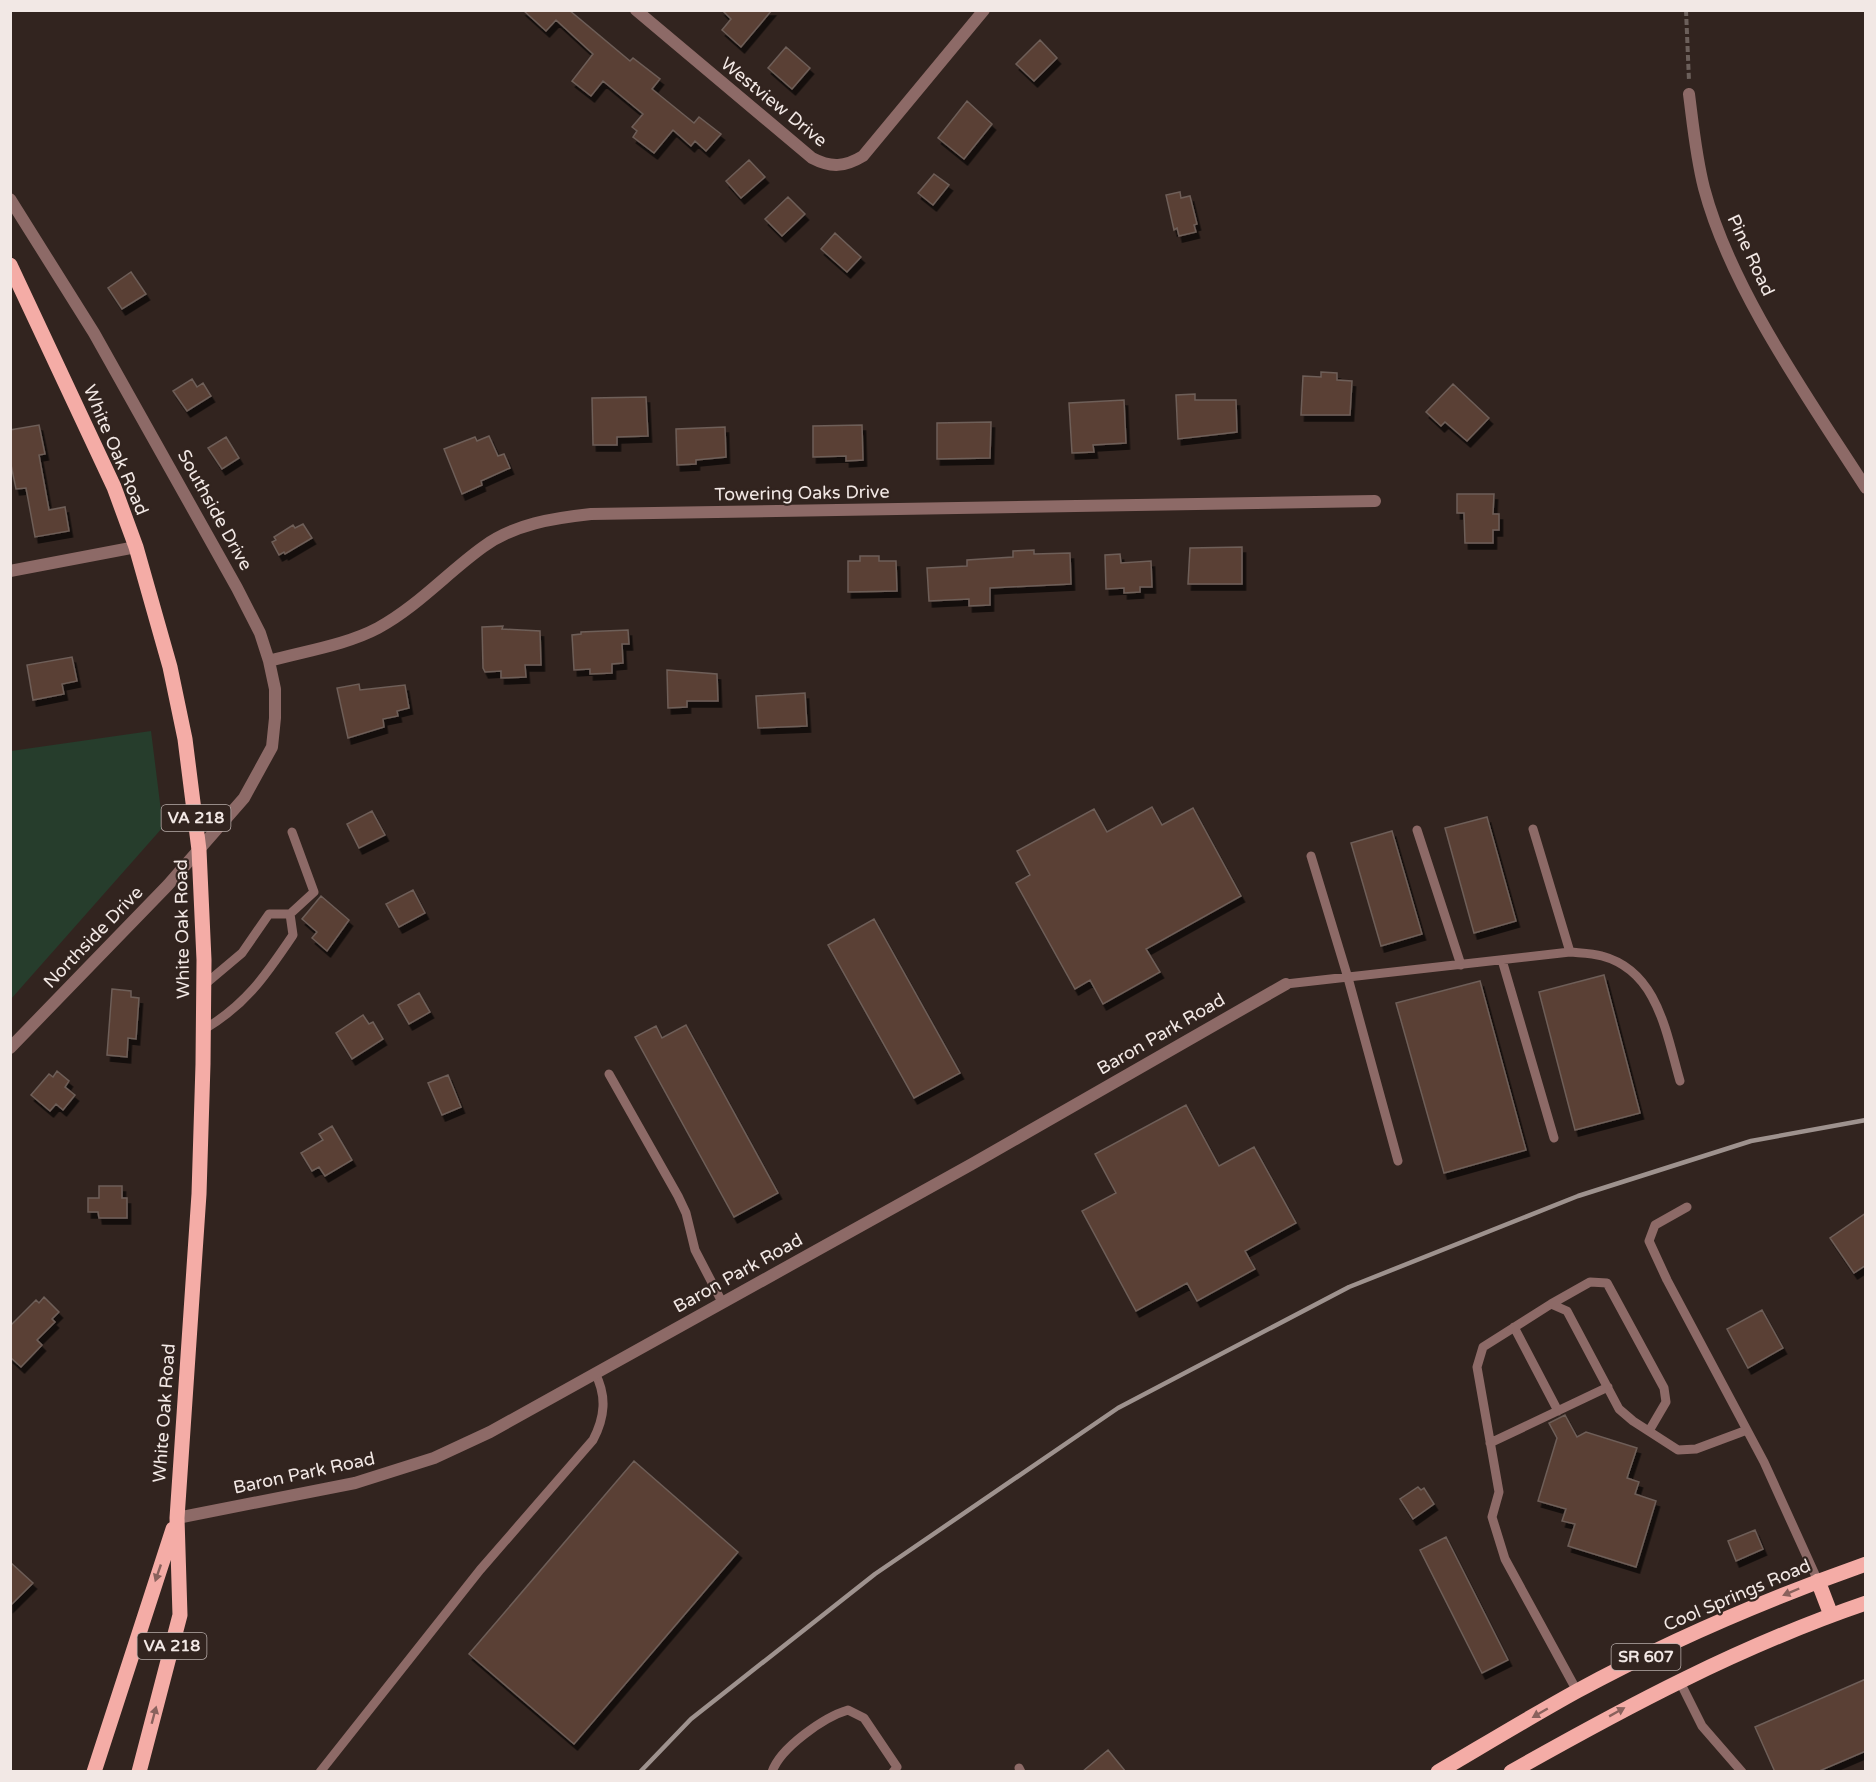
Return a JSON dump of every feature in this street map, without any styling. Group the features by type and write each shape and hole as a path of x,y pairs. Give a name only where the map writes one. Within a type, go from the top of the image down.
{"main road":[{"name":"White Oak Road","path":"10,265 114,487 136,547 170,667 192,782 199,850 204,985 199,1194 177,1518 180,1616 139,1772"},
{"name":"White Oak Road","path":"94,1772 177,1518"},
{"name":"Cool Springs Road","path":"1438,1772 1577,1691 1666,1647 1818,1581 1866,1564"},
{"path":"1818,1581 1831,1615"},
{"name":"SR 607","path":"1511,1772 1679,1680 1831,1615 1866,1603"}],"street":[{"name":"Westview Drive","path":"636,10 812,158 825,165 838,166 851,163 863,156 984,10"},
{"name":"Pine Road","path":"1689,94 1695,146 1704,188 1730,260 1786,361 1866,488"},
{"name":"Southside Drive","path":"10,199 94,333 214,547 260,633 269,661 275,689 272,747 244,798 199,850"},
{"name":"Towering Oaks Drive","path":"269,661 357,637 378,628 409,609 484,545 524,526 555,518 613,514 1375,501"},
{"path":"10,571 136,547"},
{"name":"Northside Drive","path":"10,1048 199,850"},
{"name":"Baron Park Road","path":"177,1518 355,1483 434,1458 490,1432 972,1164 1286,984"}],"lane":[{"path":"1533,829 1569,952"},
{"path":"1417,830 1461,965"},
{"path":"204,985 242,953 270,914 290,914 314,892 292,832"},
{"path":"1311,856 1348,978 1398,1161"},
{"path":"203,1030 228,1016 264,978 293,935 290,914"},
{"path":"1286,984 1569,952 1601,955 1626,966 1644,982 1660,1011 1680,1081"},
{"path":"1502,960 1554,1138"},
{"path":"609,1074 678,1196 686,1213 695,1250 722,1302"},
{"path":"1687,1208 1655,1226 1649,1241 1667,1280 1747,1430 1818,1581"},
{"path":"1577,1691 1505,1559 1492,1517 1499,1492 1478,1367 1484,1347 1590,1282 1607,1283 1664,1388 1666,1402 1649,1431"},
{"path":"1551,1304 1567,1311 1619,1410 1677,1450 1696,1449 1747,1430"},
{"path":"1514,1327 1558,1411"},
{"path":"320,1772 480,1570 593,1440 601,1425 604,1406 595,1373"},
{"path":"1490,1443 1608,1387"},
{"path":"1679,1680 1702,1726 1742,1772"},
{"path":"772,1772 776,1759 830,1715 848,1710 864,1718 898,1770"}],"path":[{"path":"1686,10 1689,94"}],"green space":[{"path":"151,731 163,827 11,999 11,751"}],"building":[{"path":"523,10 569,10 630,61 633,58 660,79 652,89 694,123 699,117 721,134 706,151 695,141 691,146 673,130 654,153 633,137 637,131 632,127 643,114 603,81 591,96 572,81 593,54 556,20 546,31"},
{"path":"722,10 772,10 741,47 722,30 731,19"},
{"path":"1040,40 1057,58 1034,81 1016,64"},
{"path":"786,47 810,68 792,89 768,68"},
{"path":"967,101 992,124 964,159 938,138"},
{"path":"749,160 765,177 741,198 726,181"},
{"path":"934,174 949,185 933,205 918,193"},
{"path":"1180,192 1181,198 1190,196 1197,224 1194,225 1196,232 1179,236 1177,228 1174,230 1166,195"},
{"path":"788,197 805,214 782,236 765,219"},
{"path":"835,233 861,257 847,272 821,249"},
{"path":"131,272 146,294 122,309 108,288"},
{"path":"1321,372 1337,373 1337,380 1352,381 1350,415 1301,415 1303,376 1321,377"},
{"path":"192,379 197,387 203,383 211,396 187,411 173,391"},
{"path":"1453,384 1489,418 1467,441 1445,422 1441,426 1426,412"},
{"path":"1195,394 1195,400 1236,400 1237,432 1178,439 1176,395"},
{"path":"646,397 648,436 617,437 617,445 593,445 592,398"},
{"path":"1124,400 1126,443 1093,445 1094,452 1072,453 1069,403"},
{"path":"991,422 990,458 937,459 937,423"},
{"path":"39,425 45,454 39,455 49,510 65,507 69,531 35,537 26,488 16,489 10,460 10,430"},
{"path":"862,425 863,460 846,461 846,456 813,457 813,426"},
{"path":"725,427 726,457 696,460 696,464 677,465 676,429"},
{"path":"489,436 498,456 504,454 510,468 481,481 482,485 462,494 444,449 475,437 477,441"},
{"path":"226,437 239,458 222,469 208,448"},
{"path":"1457,494 1494,494 1493,514 1499,514 1499,530 1493,530 1493,543 1465,543 1464,513 1457,513"},
{"path":"303,524 312,538 285,554 284,552 279,555 272,542 276,540 274,537 293,525 295,528"},
{"path":"1242,547 1242,584 1188,584 1190,548"},
{"path":"1034,550 1034,554 1070,553 1071,584 990,588 990,605 969,606 969,599 929,601 927,568 967,566 967,560 1013,557 1013,551"},
{"path":"1120,554 1121,563 1151,561 1152,587 1140,587 1140,592 1124,593 1124,588 1106,589 1105,555"},
{"path":"860,556 879,556 879,561 896,561 897,591 848,592 848,561 860,561"},
{"path":"503,626 502,629 540,631 541,665 525,665 526,677 501,678 501,671 485,672 483,668 482,627"},
{"path":"628,630 629,644 622,644 623,663 612,664 612,673 590,674 590,669 574,670 572,635 581,634 581,632"},
{"path":"72,657 77,681 62,684 64,694 33,700 27,665"},
{"path":"667,670 717,674 718,701 687,701 687,707 668,708"},
{"path":"359,684 360,690 405,685 409,708 397,711 398,716 383,719 384,727 348,738 337,688"},
{"path":"805,693 807,726 758,728 756,696"},
{"path":"1152,807 1162,825 1193,808 1241,896 1146,949 1160,972 1103,1004 1090,980 1075,989 1016,883 1030,875 1017,851 1094,809 1107,832"},
{"path":"372,811 385,835 359,848 347,824"},
{"path":"1487,817 1516,921 1474,933 1445,828"},
{"path":"1392,831 1422,934 1381,946 1351,843"},
{"path":"413,890 425,913 399,927 386,904"},
{"path":"321,896 349,920 327,951 312,938 317,932 302,919"},
{"path":"874,919 960,1073 914,1098 828,945"},
{"path":"1604,975 1640,1113 1575,1130 1539,992"},
{"path":"1480,981 1526,1150 1444,1173 1396,1003"},
{"path":"112,989 131,991 131,997 139,998 136,1039 128,1038 127,1057 107,1055"},
{"path":"419,993 430,1012 409,1024 398,1005"},
{"path":"363,1015 369,1024 373,1022 383,1039 352,1059 336,1033"},
{"path":"686,1025 778,1193 734,1217 635,1037 656,1026 662,1038"},
{"path":"57,1071 69,1081 65,1087 75,1095 63,1110 56,1104 50,1111 31,1095 49,1074 53,1077"},
{"path":"448,1075 461,1107 442,1115 428,1083"},
{"path":"1186,1105 1219,1166 1254,1147 1296,1223 1245,1251 1255,1269 1197,1301 1187,1283 1136,1311 1082,1211 1116,1193 1095,1154"},
{"path":"332,1126 352,1160 325,1176 319,1167 312,1171 301,1153 323,1140 319,1134"},
{"path":"99,1186 122,1186 122,1198 127,1198 127,1218 99,1218 98,1212 88,1212 88,1198 99,1198"},
{"path":"1866,1213 1866,1265 1854,1273 1830,1238"},
{"path":"44,1297 59,1312 52,1319 55,1322 37,1340 42,1345 21,1367 10,1357 10,1326 36,1300 39,1303"},
{"path":"1762,1310 1783,1348 1748,1368 1727,1329"},
{"path":"1565,1415 1577,1437 1586,1432 1637,1448 1627,1478 1639,1482 1635,1494 1656,1501 1636,1567 1568,1546 1575,1524 1562,1521 1566,1509 1538,1501 1557,1438 1549,1423"},
{"path":"634,1461 738,1552 574,1744 469,1654"},
{"path":"1418,1487 1421,1490 1424,1488 1434,1504 1413,1519 1400,1499"},
{"path":"1755,1530 1763,1549 1736,1561 1728,1541"},
{"path":"1446,1537 1508,1660 1482,1673 1420,1550"},
{"path":"10,1562 33,1583 10,1606"},
{"path":"1866,1679 1866,1751 1817,1772 1775,1772 1755,1727"},
{"path":"1108,1750 1126,1772 1082,1772"}],"railway":[{"path":"640,1772 691,1719 875,1574 1118,1408 1349,1287 1578,1196 1751,1141 1866,1120"}]}
